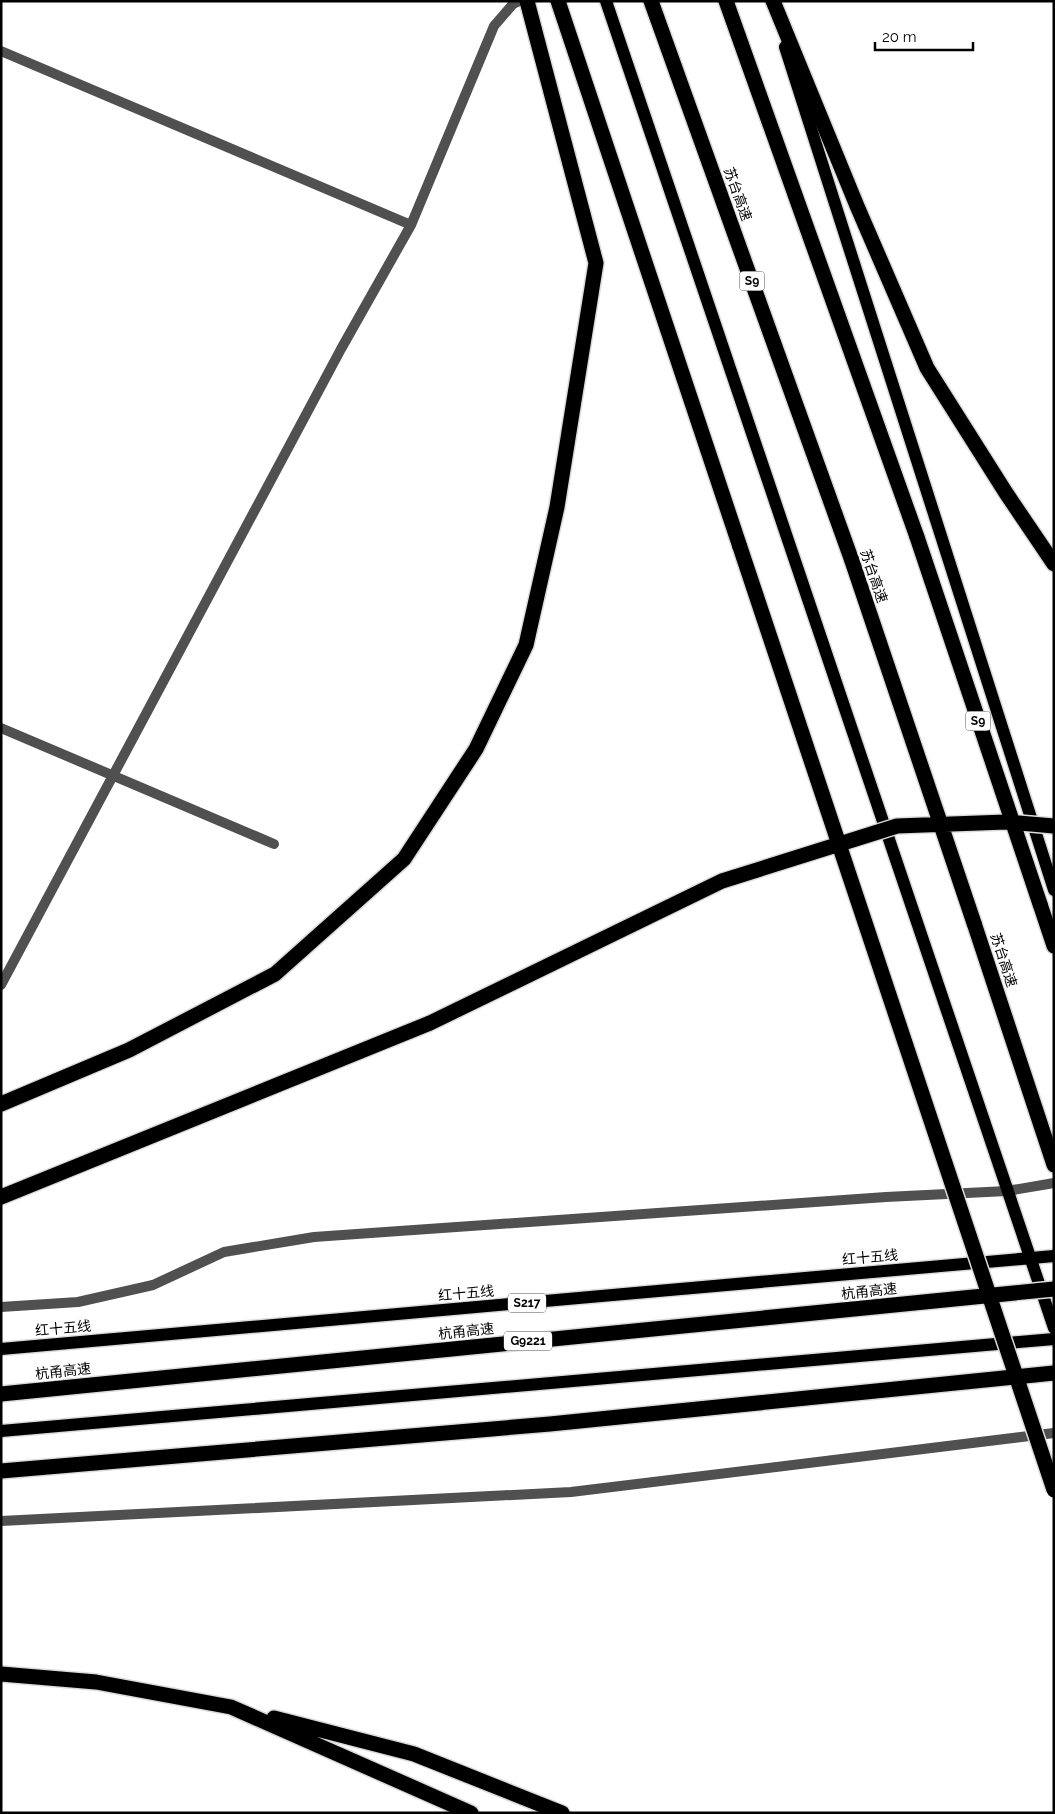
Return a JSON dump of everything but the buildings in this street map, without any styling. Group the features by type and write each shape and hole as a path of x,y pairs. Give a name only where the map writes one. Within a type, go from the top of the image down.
{"highway":[{"path":"1,1104 129,1050 275,974 404,860 476,749 526,644 557,507 596,263 527,1"},
{"path":"558,1 1054,1490"},
{"name":"苏台高速","path":"651,1 852,561 1054,1165"},
{"name":"S9","path":"726,1 917,537 1054,946"},
{"path":"772,1 926,368 1054,564"},
{"path":"1,1197 430,1023 722,881 897,826 1006,822 1054,826"},
{"name":"杭甬高速","path":"1,1394 1054,1289"},
{"path":"1,1471 550,1424 1054,1374"},
{"path":"1,1674 96,1682 231,1707 414,1754 562,1813"},
{"path":"231,1707 471,1813"}],"main road":[{"path":"606,1 1054,1328"},
{"path":"772,1 1054,890"},
{"name":"红十五线","path":"1,1349 1054,1256"},
{"path":"1,1431 1054,1338"}],"street":[{"path":"1,985 336,358 411,225 494,26 513,4 519,1"},
{"path":"1,51 411,225"},
{"path":"1,728 274,844"},
{"path":"1,1307 78,1302 153,1284 224,1252 314,1237 876,1198 1007,1191 1054,1183"},
{"path":"1,1521 570,1492 1054,1433"}]}
